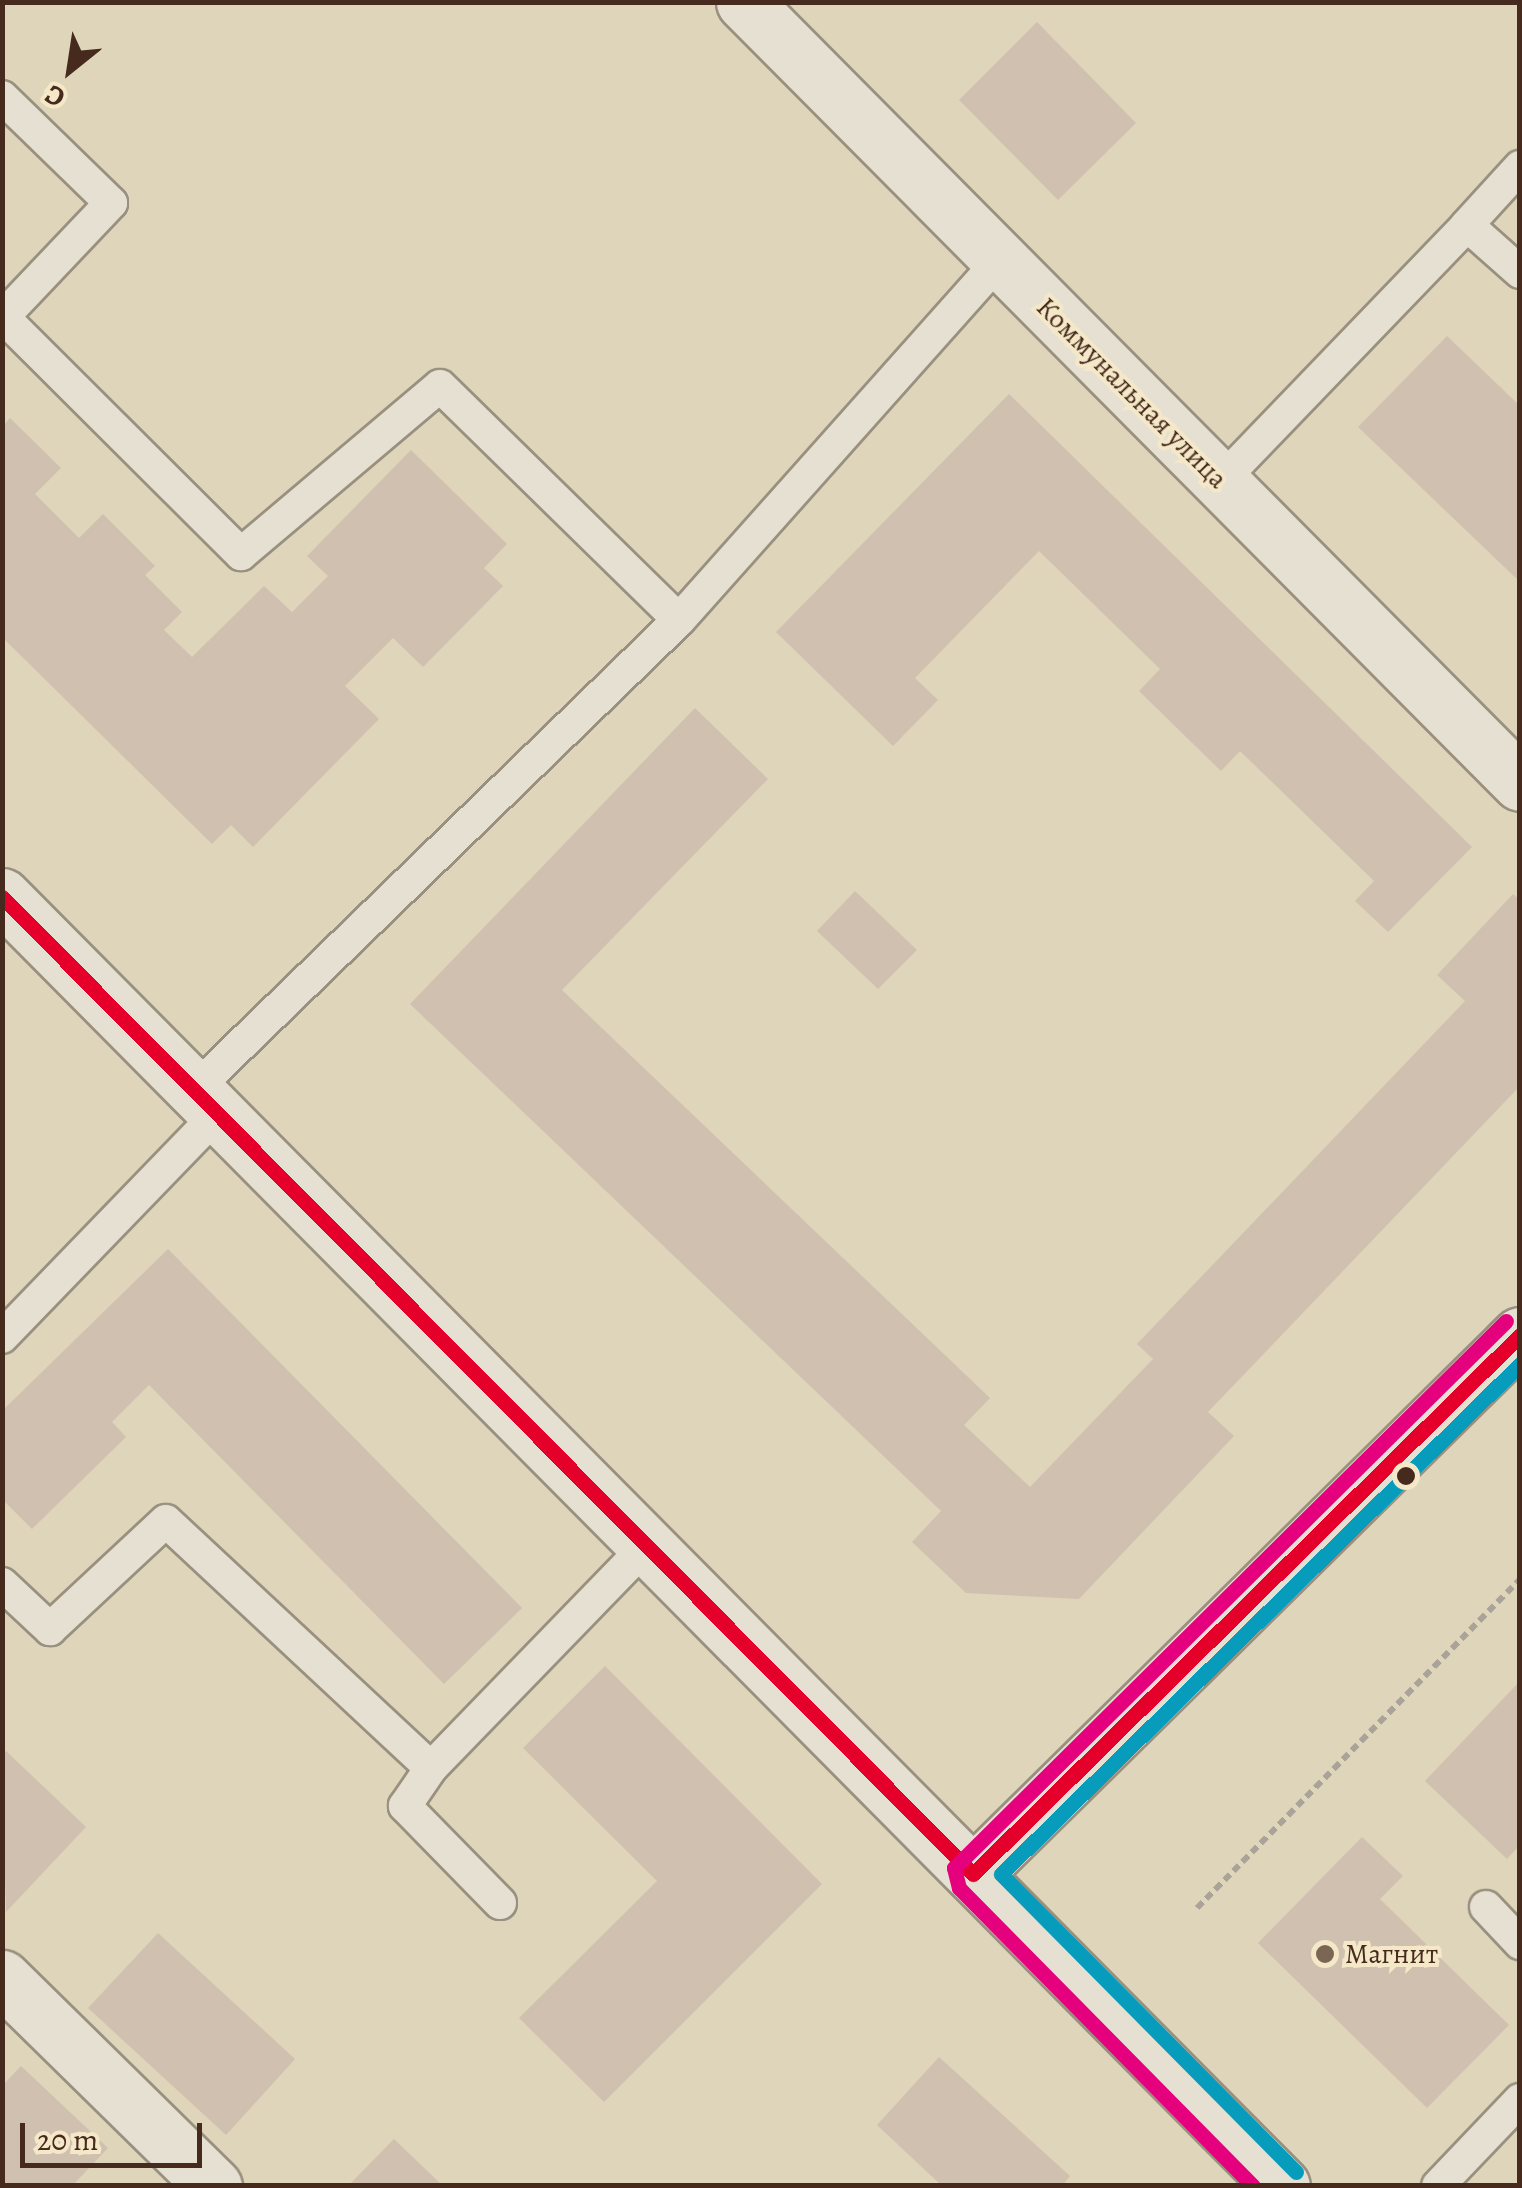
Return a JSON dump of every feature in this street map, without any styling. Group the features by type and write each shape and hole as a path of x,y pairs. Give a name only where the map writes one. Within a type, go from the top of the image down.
{"street":[{"name":"Коммунальная улица","path":"744,2 1520,783"},
{"path":"2,896 1282,2186"},
{"path":"973,1874 1520,1335"},
{"path":"2,1978 214,2186"}],"lane":[{"path":"2,97 111,204 3,317 241,554 440,386 679,620"},
{"path":"1220,482 1520,167"},
{"path":"1468,225 1520,272"},
{"path":"2,1337 206,1101 679,620 1000,260"},
{"path":"2,1584 50,1630 166,1522 431,1768"},
{"path":"500,1903 405,1806 431,1768 646,1545"},
{"path":"1486,1907 1520,1943"},
{"path":"1438,2186 1520,2100"}],"path":[{"path":"1197,1908 1520,1579"}],"building":[{"path":"1037,22 1136,123 1058,200 959,100"},
{"path":"1447,336 1520,406 1520,582 1358,427"},
{"path":"1009,394 1472,847 1388,932 1355,901 1374,881 1240,751 1221,771 1139,691 1160,669 1039,551 915,678 938,700 893,746 776,632"},
{"path":"10,418 61,468 35,494 79,538 103,514 155,566 145,575 182,612 164,630 192,657 264,586 292,612 328,576 307,556 411,450 507,544 484,568 503,586 423,667 393,638 345,686 379,719 253,847 231,825 212,844 2,637 2,427"},
{"path":"695,708 768,779 562,990 990,1398 964,1425 1030,1487 1153,1359 1137,1344 1465,1001 1437,975 1513,894 1520,900 1520,1086 1208,1412 1234,1436 1079,1599 966,1593 912,1542 941,1511 410,1004"},
{"path":"855,891 917,950 878,989 817,931"},
{"path":"168,1249 522,1608 444,1684 149,1385 112,1422 126,1437 32,1529 2,1499 2,1411"},
{"path":"605,1666 822,1884 604,2102 519,2018 657,1881 523,1748"},
{"path":"1520,1681 1520,1845 1507,1859 1425,1781"},
{"path":"6,1751 86,1827 6,1912 2,1755"},
{"path":"1362,1837 1403,1876 1380,1899 1509,2025 1427,2108 1258,1943"},
{"path":"158,1933 295,2059 226,2135 88,2008"},
{"path":"939,2057 1070,2176 1062,2186 942,2186 877,2125"},
{"path":"21,2066 108,2148 72,2186 2,2186 2,2086"},
{"path":"394,2139 443,2186 348,2186"}],"transit line":[{"path":"2,897 973,1874"},
{"path":"1253,2186 959,1888 954,1868 1506,1321"},
{"path":"973,1874 1520,1335"},
{"path":"1296,2172 1001,1874 1520,1364"}],"place":[{"name":"Магнит","path":"1325,1954"}]}
